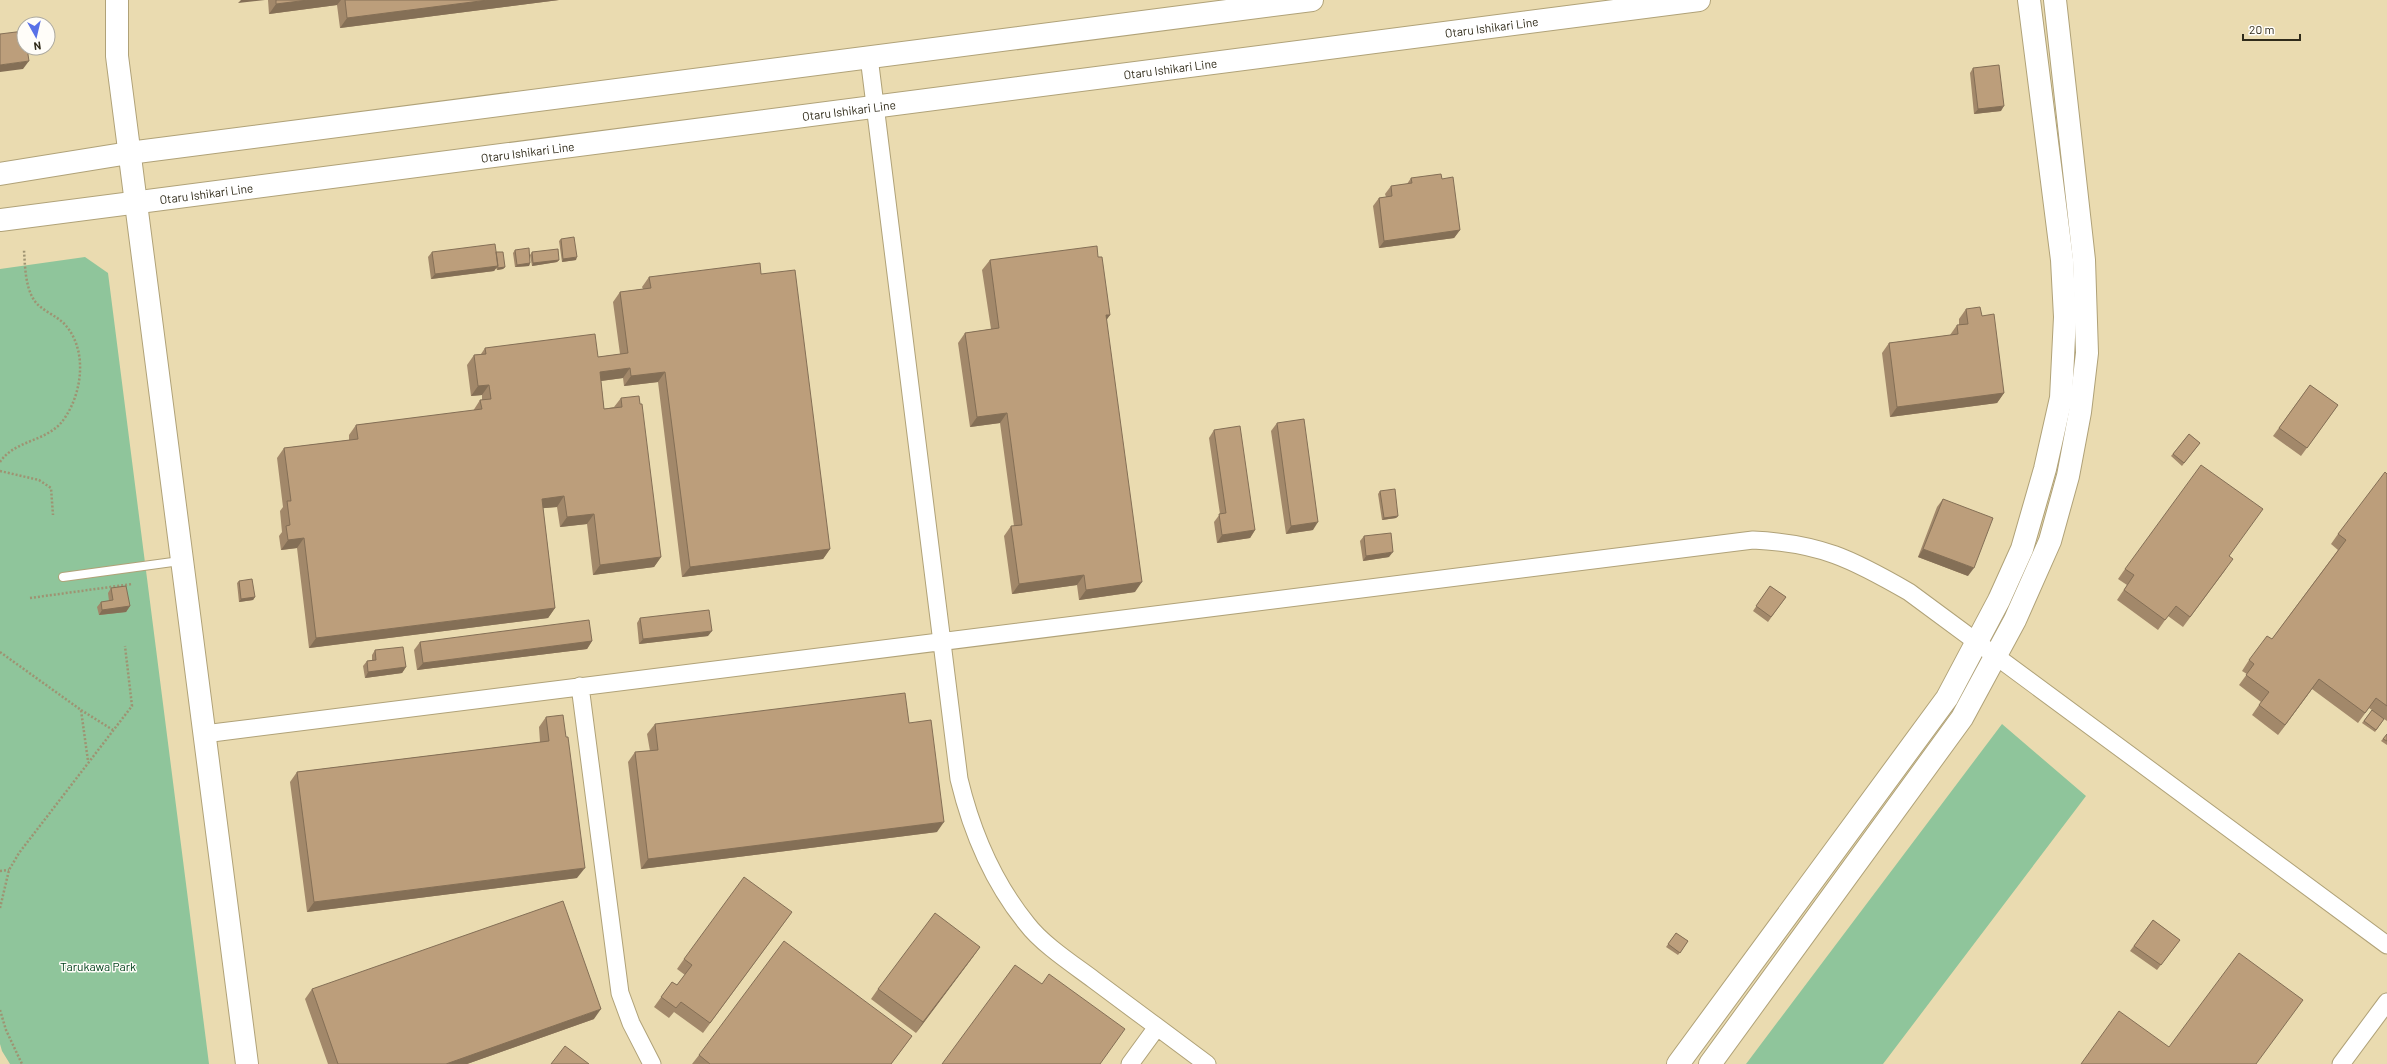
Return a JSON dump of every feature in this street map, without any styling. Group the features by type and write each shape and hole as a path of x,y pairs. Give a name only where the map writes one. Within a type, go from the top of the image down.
{"street":[{"path":"117,0 117,56 247,1064"},
{"path":"0,174 129,153 1312,0"},
{"name":"Otaru Ishikari Line","path":"0,220 1699,0"},
{"path":"1678,1064 1948,698 2022,549 2045,469 2061,398 2064,317 2062,260 2029,0"},
{"path":"1710,1064 1962,718 2015,620 2050,541 2068,476 2080,412 2087,353 2084,260 2055,0"},
{"path":"869,57 943,640 959,780 968,818 982,853 1004,893 1027,926 1069,962 1207,1064"},
{"path":"204,734 943,640 1753,540 1786,542 1823,549 1862,564 1944,615 1976,643 1996,656 2387,945"},
{"path":"580,686 620,993 631,1024 652,1064"},
{"path":"2341,1064 2387,1002"},
{"path":"1130,1064 1157,1027"}],"lane":[{"path":"63,577 181,561"}],"path":[{"path":"0,462 15,448 42,438 55,429 66,418 79,387 80,366 76,345 67,326 35,302 30,292 24,250"},
{"path":"0,471 39,480 50,488 53,515"},
{"path":"30,598 132,584"},
{"path":"0,908 9,870 19,853 132,706 125,646"},
{"path":"0,652 81,710 113,730"},
{"path":"81,710 88,762"},
{"path":"0,871 9,870"},
{"path":"0,1010 6,1030 22,1064"}],"green space":[{"name":"Tarukawa Park","path":"85,257 108,273 209,1064 10,1064 2,1051 0,1044 0,269"},
{"path":"2002,724 2086,796 1883,1064 1746,1064"}],"building":[{"path":"276,0 308,0 276,4"},
{"path":"345,0 488,0 347,18"},
{"path":"16,32 16,56 28,56 29,61 0,65 0,34"},
{"path":"1999,65 2004,106 1978,109 1973,68"},
{"path":"1441,174 1442,179 1453,177 1460,230 1384,241 1379,198 1392,196 1391,186 1412,183 1411,178"},
{"path":"574,237 577,257 563,259 561,239"},
{"path":"495,244 498,266 435,274 432,252"},
{"path":"1097,246 1098,257 1102,257 1110,315 1106,315 1142,582 1086,590 1084,575 1019,584 1011,526 1022,525 1007,413 977,417 965,333 999,328 990,260"},
{"path":"529,248 530,263 517,265 515,250"},
{"path":"558,249 559,260 533,263 532,252"},
{"path":"496,252 503,252 505,267 498,268"},
{"path":"760,263 761,274 795,270 830,549 690,567 665,372 631,376 630,368 600,372 604,409 622,407 621,398 639,396 640,404 642,404 661,557 600,565 594,514 567,517 564,496 542,499 555,608 316,638 304,538 288,540 286,526 290,525 287,501 291,501 284,448 358,439 356,425 482,409 480,400 491,399 489,385 478,386 474,355 486,354 485,348 595,334 598,357 628,353 620,292 651,288 649,277"},
{"path":"1980,307 1982,316 1994,314 2004,393 1897,407 1889,343 1958,334 1957,325 1968,324 1966,309"},
{"path":"2310,385 2338,405 2307,448 2279,428"},
{"path":"1304,419 1318,522 1291,526 1277,423"},
{"path":"1240,426 1255,530 1222,535 1219,514 1226,513 1214,430"},
{"path":"2189,434 2200,443 2184,463 2173,454"},
{"path":"2201,465 2263,509 2229,556 2233,559 2190,617 2176,606 2165,620 2124,590 2134,575 2125,569"},
{"path":"2385,472 2387,474 2387,706 2376,698 2365,713 2319,679 2285,725 2259,705 2269,692 2246,675 2254,664 2249,660 2267,636 2272,639 2346,540 2338,534"},
{"path":"1395,489 1398,516 1384,518 1380,491"},
{"path":"1943,499 1993,518 1974,568 1923,549"},
{"path":"1391,533 1393,552 1366,556 1364,536"},
{"path":"252,579 255,597 241,599 239,581"},
{"path":"126,586 130,606 102,610 101,602 113,600 111,588"},
{"path":"1770,586 1786,597 1771,617 1756,606"},
{"path":"709,610 712,631 643,639 640,618"},
{"path":"589,620 592,641 423,663 420,642"},
{"path":"403,647 406,667 368,672 367,661 376,660 375,650"},
{"path":"905,693 909,723 931,720 944,822 648,859 635,752 658,750 655,724"},
{"path":"2372,710 2384,719 2376,730 2364,721"},
{"path":"563,715 566,737 568,737 585,868 314,902 297,772 549,741 546,717"},
{"path":"2387,734 2387,741 2383,739"},
{"path":"744,877 792,912 710,1023 681,1002 676,1008 661,997 672,982 677,985 692,965 684,959"},
{"path":"563,901 601,1009 446,1064 338,1064 312,989"},
{"path":"935,913 980,947 923,1022 878,989"},
{"path":"2153,920 2180,940 2161,965 2134,946"},
{"path":"1676,933 1688,941 1680,953 1668,944"},
{"path":"784,941 912,1036 891,1064 710,1064 699,1055"},
{"path":"2239,953 2303,1000 2256,1064 2081,1064 2119,1011 2169,1047"},
{"path":"1015,965 1042,984 1049,974 1125,1029 1100,1064 942,1064"},
{"path":"565,1046 589,1064 551,1064"}]}
